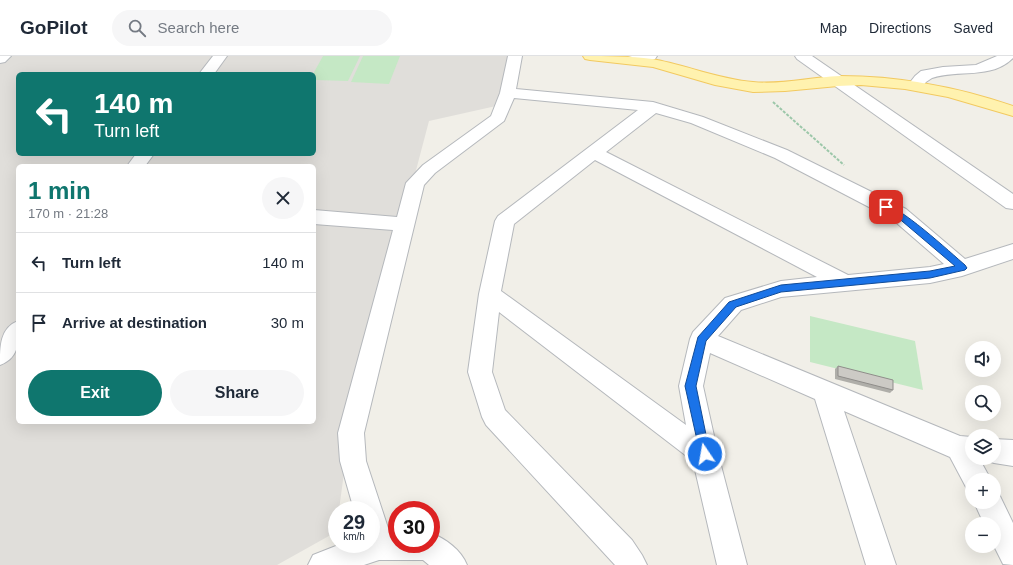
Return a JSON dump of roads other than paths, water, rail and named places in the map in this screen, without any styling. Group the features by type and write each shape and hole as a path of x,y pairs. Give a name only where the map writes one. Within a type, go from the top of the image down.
{"main road":[{"path":"590,56 652,63 735,85 756,87 838,81 869,81 916,85 961,94 1013,111"}],"street":[{"path":"0,60 4,56"},
{"path":"208,72 220,56"},
{"path":"365,501 353,461 351,433 415,183 429,169 498,118 508,93 515,56"},
{"path":"633,60 650,56"},
{"path":"802,56 1013,203"},
{"path":"916,85 919,78 932,73 953,60 954,56"},
{"path":"932,73 975,70 991,65 1007,56"},
{"path":"508,93 653,107 697,120 780,154 899,214 962,268"},
{"path":"632,565 622,550 495,416 480,372 490,294 505,221 653,107"},
{"path":"595,153 844,282"},
{"path":"316,218 405,224"},
{"path":"732,565 690,386 701,339 733,304 781,289 930,275 962,268 1013,251"},
{"path":"490,294 705,454"},
{"path":"0,355 16,333"},
{"path":"701,339 965,448"},
{"path":"825,391 881,565"},
{"path":"1001,452 1013,453"},
{"path":"991,509 1013,554"},
{"path":"380,533 428,546 452,565"},
{"path":"324,565 343,553"}]}
